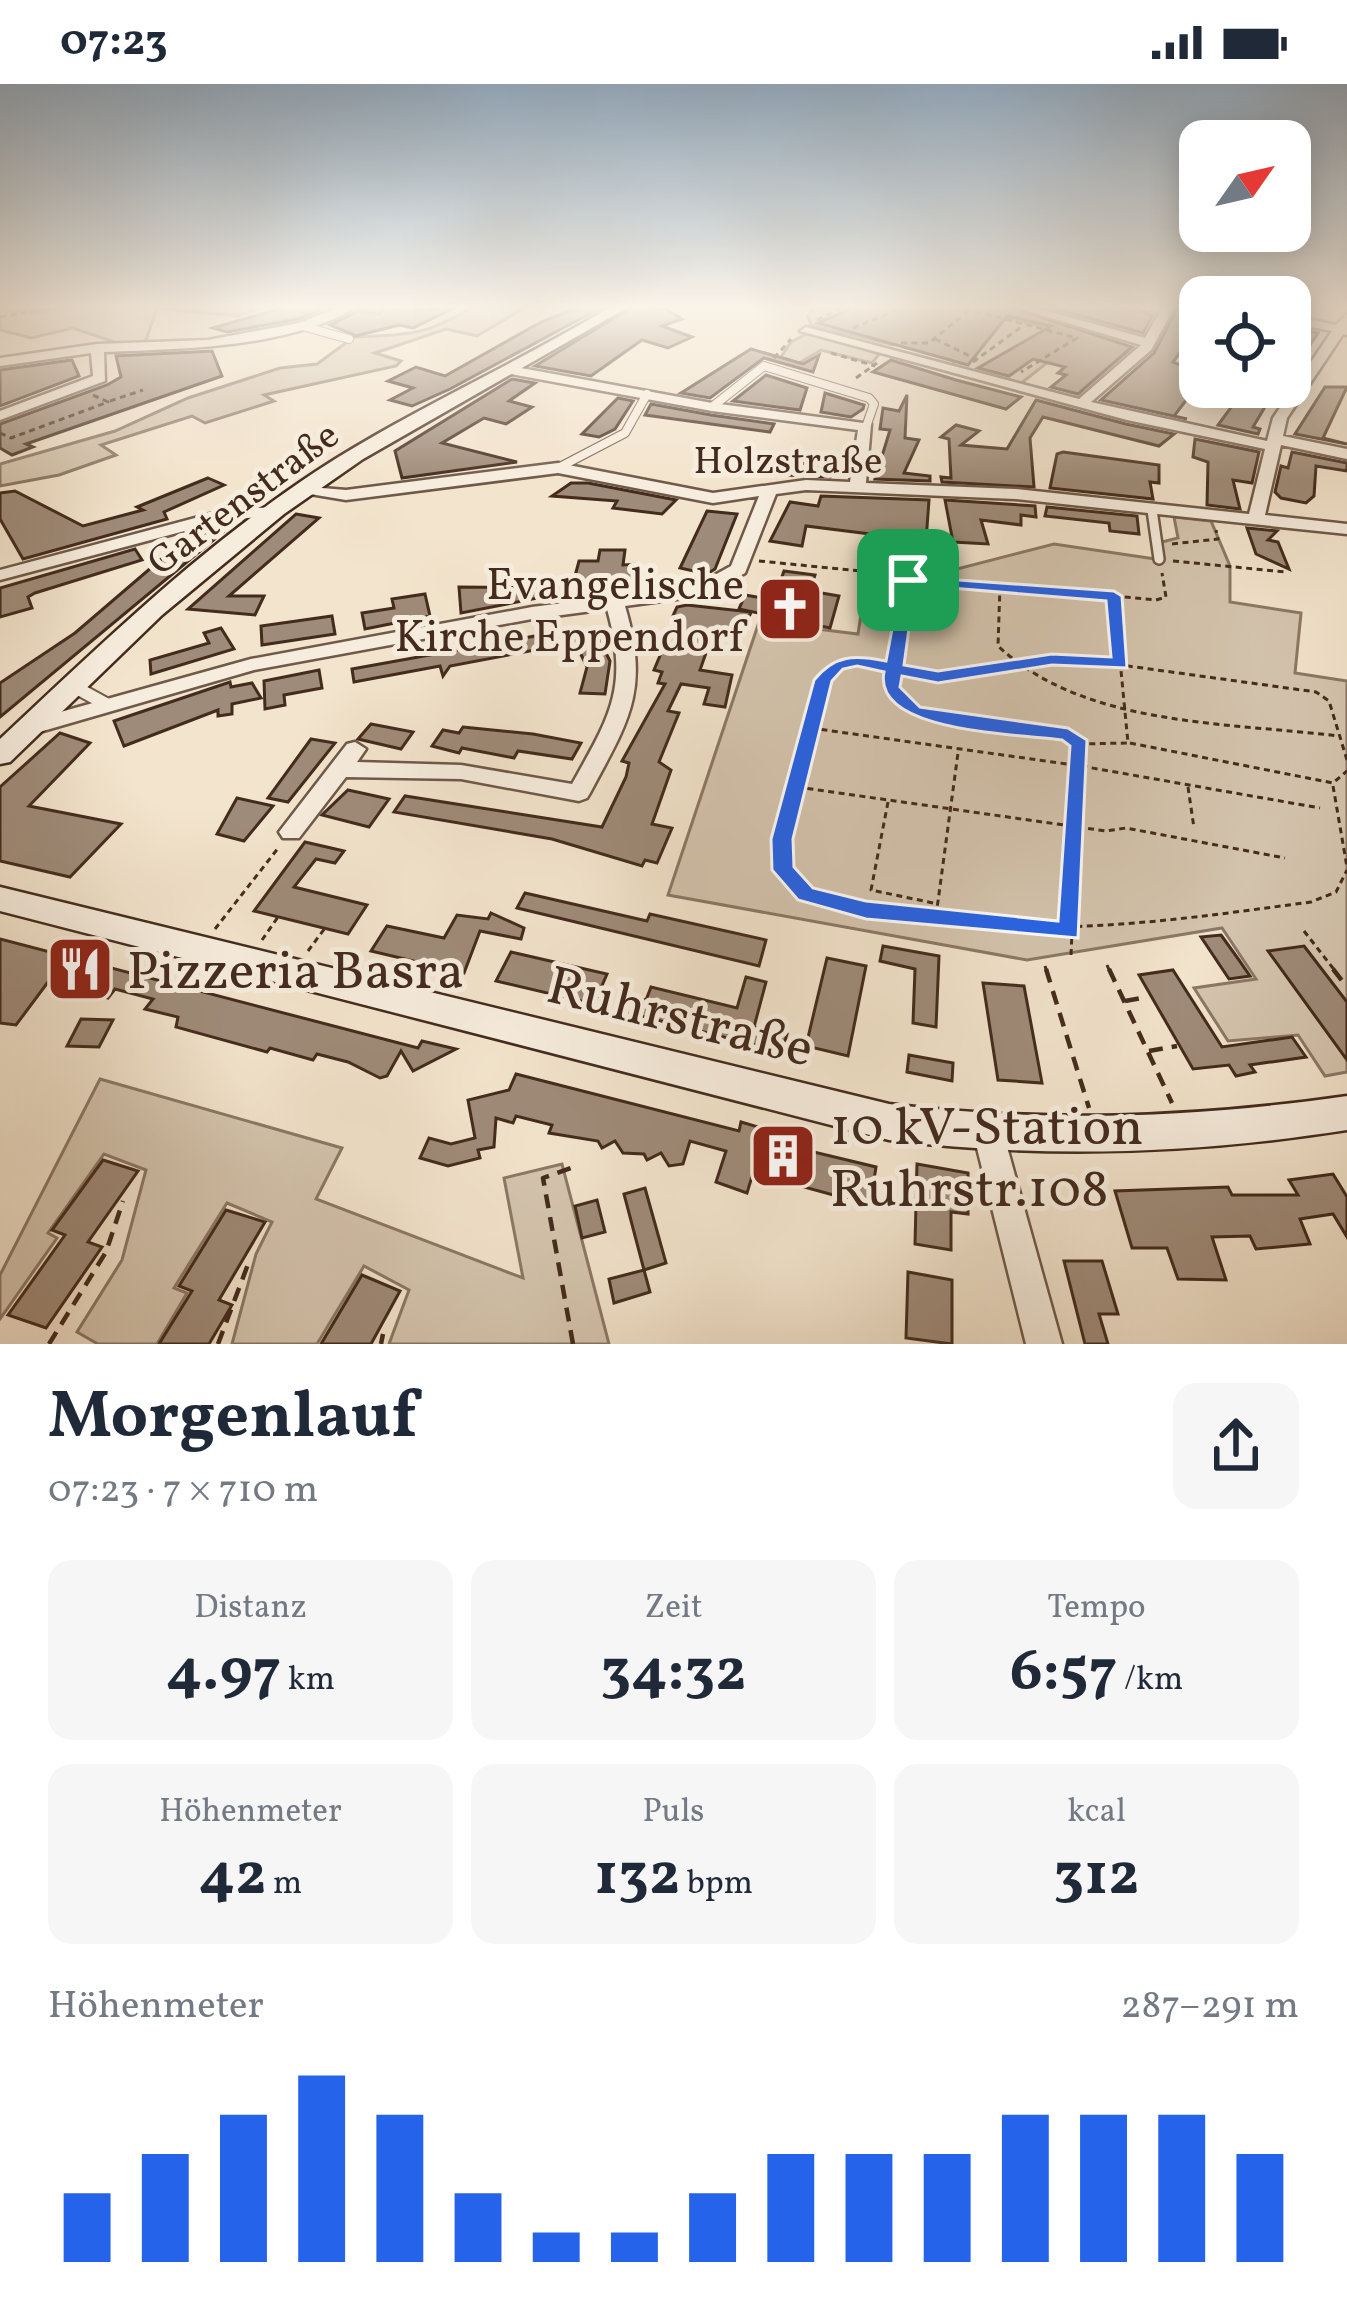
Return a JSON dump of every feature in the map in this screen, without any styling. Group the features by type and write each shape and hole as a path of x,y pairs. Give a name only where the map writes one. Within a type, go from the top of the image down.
{"street":[{"path":"0,416 100,378 99,365"},
{"name":"Gartenstraße","path":"0,755 67,690 304,489 519,365"},
{"path":"935,365 1082,403 1347,454"},
{"path":"1082,403 1125,365"},
{"path":"1255,521 1280,418 1317,365"},
{"path":"510,370 712,407 866,427 857,487"},
{"name":"Holzstraße","path":"304,489 346,495 558,468 713,498 806,485 1028,495 1347,529"},
{"path":"28,728 251,664 700,591 728,579 745,559 769,492"},
{"path":"0,575 225,515 274,512"},
{"path":"340,769 461,772 580,793 631,689 628,644 614,602"},
{"path":"67,690 77,706 100,705"},
{"path":"291,832 355,749"},
{"name":"Ruhrstraße","path":"0,899 889,1122 989,1136 1156,1138 1347,1113"},
{"path":"989,1136 1044,1344"}],"lane":[{"path":"712,407 764,366 869,398 874,404 866,427"},
{"path":"558,468 625,433 647,394"},
{"path":"1152,509 1160,559"}],"path":[{"path":"959,371 968,365"},
{"path":"1005,383 1034,365"},
{"path":"75,388 109,402"},
{"path":"0,433 10,438 143,390"},
{"path":"1159,546 1218,539 1213,517"},
{"path":"745,559 908,580 1114,596 1166,597 1160,559 1286,572"},
{"path":"908,580 890,687 915,712 1068,734 1080,744 1128,743 1333,783"},
{"path":"1000,584 998,646 1014,664 1065,694 1338,736"},
{"path":"1114,596 1128,743"},
{"path":"1333,783 1347,868 1345,886 1335,895 1311,902 1069,932 866,910 816,898 794,887 781,857 810,728 829,670 857,661 938,677 1070,658 1316,692 1329,700 1347,760"},
{"path":"810,728 1081,766 1320,808"},
{"path":"1071,955 1080,744"},
{"path":"936,918 958,750"},
{"path":"1333,783 1347,771"},
{"path":"1188,785 1194,828"},
{"path":"795,787 1126,828 1285,858"},
{"path":"889,800 872,890 938,904"},
{"path":"200,950 291,832"},
{"path":"260,942 278,917"},
{"path":"307,953 325,928"},
{"path":"1304,931 1347,987"},
{"path":"1107,964 1173,1105"},
{"path":"1045,966 1089,1109"},
{"path":"1124,1001 1147,997"},
{"path":"1148,1051 1177,1046"},
{"path":"573,1344 543,1178 579,1165"},
{"path":"49,1344 106,1252 123,1202"},
{"path":"218,1344 250,1259"},
{"path":"381,1344 383,1334"}],"shaded area":[{"path":"397,365 264,395 274,401 205,423 192,416 101,445 116,455 59,475 0,486 0,464 115,431 188,398 280,368"},
{"path":"952,365 1044,365 1020,384"},
{"path":"1174,517 1211,521 1230,566 1230,602 1301,613 1295,673 1347,681 1347,1072 1325,1076 1298,1035 1228,1041 1194,988 1256,979 1222,928 1027,960 668,895 759,622 858,634 868,569 930,576 1054,544 1162,560 1162,542 1178,538"},
{"path":"100,1079 342,1148 316,1199 523,1278 504,1178 562,1164 609,1344 389,1344 409,1290 364,1266 317,1344 232,1344 256,1254 272,1222 227,1203 174,1288 187,1293 157,1344 98,1344 77,1332 122,1260 146,1170 104,1154 48,1233 57,1238 0,1319 0,1275"}],"building":[{"path":"74,365 79,376 0,406 0,370"},
{"path":"118,365 218,365 222,376 26,444 33,447 12,455 0,448 0,424 121,377"},
{"path":"465,365 495,365 412,406 390,400 413,388 388,381 416,367 445,376"},
{"path":"537,365 607,365 591,376"},
{"path":"726,365 755,365 710,398 681,393"},
{"path":"788,365 816,365 813,372"},
{"path":"884,365 907,365 1021,397 1006,409 873,372"},
{"path":"984,365 1025,365 1009,376 978,368"},
{"path":"1056,365 1112,365 1078,394 1051,387 1066,375 1058,373 1065,367"},
{"path":"1141,365 1179,365 1180,408 1174,416 1187,419 1101,400"},
{"path":"766,375 807,388 800,410 733,401"},
{"path":"512,379 535,383 509,401 532,407 506,424 484,418 442,443 517,462 402,478 395,451"},
{"path":"1325,387 1347,387 1323,438 1347,444 1295,434"},
{"path":"825,393 864,405 863,409 851,417 821,412"},
{"path":"907,395 905,438 919,440 904,473 930,476 930,481 875,479 890,430 880,429 883,408 899,411"},
{"path":"618,398 633,401 615,429 599,437 582,434"},
{"path":"1036,400 1174,434 1159,446 1043,417 1030,438 1034,487 942,482 941,477 951,478 949,439 941,437 956,425 979,431 961,445 1007,449"},
{"path":"651,404 774,424 770,432 645,415"},
{"path":"1231,408 1264,408 1253,427 1260,429 1258,434 1218,425"},
{"path":"1195,439 1259,452 1252,483 1233,480 1240,509 1207,505 1208,462 1193,457"},
{"path":"1292,452 1347,463 1347,471 1316,466 1314,496 1306,503 1281,498 1275,492 1281,466 1288,468"},
{"path":"1057,454 1159,465 1159,483 1150,482 1153,499 1050,488"},
{"path":"812,459 832,461 830,477 765,474 770,460 812,464"},
{"path":"208,478 224,485 164,512 167,519 23,559 0,519 0,493 15,491 83,526 143,510 137,507"},
{"path":"571,483 676,500 662,514 613,508 617,501 552,496"},
{"path":"821,496 929,500 926,541 806,526 802,546 770,541 790,502 818,506"},
{"path":"945,500 1035,506 1036,517 1021,515 1021,525 981,520 988,544 953,542"},
{"path":"1047,507 1137,516 1139,534 1110,531 1109,523 1045,516"},
{"path":"707,511 737,514 715,569 707,574 680,568"},
{"path":"296,514 319,518 229,596 264,596 255,615 188,609"},
{"path":"1247,528 1277,531 1268,540 1278,542 1289,569 1256,554"},
{"path":"208,529 222,533 0,717 0,683 75,633 180,543 183,547"},
{"path":"135,549 142,560 35,593 28,597 32,608 0,617 0,588"},
{"path":"600,550 625,550 623,565 640,564 645,577 461,613 459,587 565,588 562,577 575,576 579,561 598,561"},
{"name":"Evangelische Kirche Eppendorf","path":"784,571 815,575 810,591 839,596 830,628 739,609 745,595 774,600"},
{"path":"425,594 430,616 365,629 362,613 394,608 392,599"},
{"path":"677,607 751,612 740,640 712,636 700,670 732,675 725,707 704,704 709,688 681,684 668,711 679,713 659,762 671,770 652,824 672,828 657,863 645,860 642,866 552,839 394,812 405,796 602,827 626,777 629,763 622,761 665,684 658,683 662,672 654,670 675,620 671,620"},
{"path":"332,616 335,634 262,645 261,626"},
{"path":"221,628 234,649 151,674 150,660 209,643 204,633"},
{"path":"597,635 610,661 605,694 580,693 587,667 574,640"},
{"path":"535,636 540,649 450,666 443,676 440,666 354,682 352,669"},
{"path":"319,670 322,688 284,695 285,705 265,709 264,681"},
{"path":"230,682 231,687 252,683 261,698 232,704 232,714 218,716 218,710 124,746 114,721"},
{"path":"371,724 413,732 401,749 358,739"},
{"path":"463,727 581,743 572,759 518,751 514,758 462,748 459,753 432,746 443,730 459,733"},
{"path":"60,733 90,743 29,806 121,824 70,877 0,861 0,787"},
{"path":"311,739 335,743 288,802 268,798"},
{"path":"348,790 389,799 369,827 322,815"},
{"path":"237,798 273,806 244,841 217,834"},
{"path":"305,842 344,851 335,863 316,859 294,887 367,905 348,934 254,911"},
{"path":"525,893 647,921 650,914 766,940 759,966 517,908"},
{"path":"491,913 524,928 521,939 480,931 464,973 371,951 387,926 444,938 457,915 488,919"},
{"path":"1221,935 1250,976 1229,979 1201,937"},
{"path":"0,939 418,1048 422,1041 456,1049 413,1071 401,1051 387,1076 380,1078 317,1054 313,1060 270,1048 267,1052 176,1027 178,1017 145,1009 153,999 115,989 108,998 48,982 16,1025 0,1023"},
{"path":"883,946 939,956 936,1027 913,1023 915,969 880,961"},
{"path":"1304,946 1347,1002 1347,1060 1268,951"},
{"path":"511,952 607,974 594,1004 496,981"},
{"path":"827,958 866,966 848,1056 806,1046"},
{"path":"1173,970 1222,1047 1292,1037 1306,1057 1250,1065 1255,1072 1236,1076 1229,1065 1193,1069 1139,975"},
{"path":"746,977 766,982 754,1027 787,1034 782,1052 630,1013 636,998 646,1000 651,987 737,1008"},
{"path":"983,983 1024,986 1042,1083 998,1080"},
{"path":"81,1019 113,1020 99,1047 67,1046"},
{"path":"909,1055 953,1063 952,1081 907,1072"},
{"path":"516,1074 739,1131 741,1122 775,1132 772,1142 876,1167 870,1205 804,1187 807,1174 757,1160 747,1193 716,1182 726,1151 690,1141 683,1164 669,1166 661,1153 647,1160 644,1154 623,1153 615,1141 602,1148 598,1141 549,1133 552,1125 516,1116 513,1123 496,1118 494,1147 478,1150 480,1158 448,1166 420,1158 429,1138 451,1144 475,1138 468,1100 509,1090"},
{"path":"103,1160 138,1171 88,1242 102,1247 46,1328 8,1315 65,1235 52,1230"},
{"path":"917,1164 968,1173 968,1214 951,1212 951,1250 915,1244"},
{"path":"1333,1174 1347,1197 1347,1237 1333,1214 1300,1219 1310,1244 1256,1249 1250,1236 1212,1237 1226,1280 1178,1279 1167,1248 1132,1248 1115,1191 1228,1187 1232,1195 1298,1195 1289,1180"},
{"path":"645,1188 666,1263 644,1270 624,1194"},
{"path":"597,1200 605,1232 582,1238 575,1206"},
{"path":"226,1210 265,1222 219,1300 232,1305 209,1344 159,1344 192,1291 179,1286"},
{"path":"1064,1261 1102,1261 1118,1314 1099,1314 1108,1344 1085,1344"},
{"path":"644,1270 650,1292 614,1303 609,1279"},
{"path":"908,1272 952,1280 952,1344 906,1338"},
{"path":"362,1275 400,1291 371,1344 321,1344"}],"place":[{"name":"Evangelische Kirche Eppendorf","path":"790,609"},
{"name":"Pizzeria Basra","path":"80,969"},
{"name":"10 kV-Station Ruhrstr.108","path":"783,1156"}],"route":[{"path":"908,580 902,628 894,668 890,687 896,698 915,712 955,722 1068,734 1080,744 1069,932 866,910 806,894 794,887 783,870 782,839 814,710 823,680 837,665 857,661 894,668 920,675 938,677 1052,659 1121,664 1114,596 908,580"}]}
